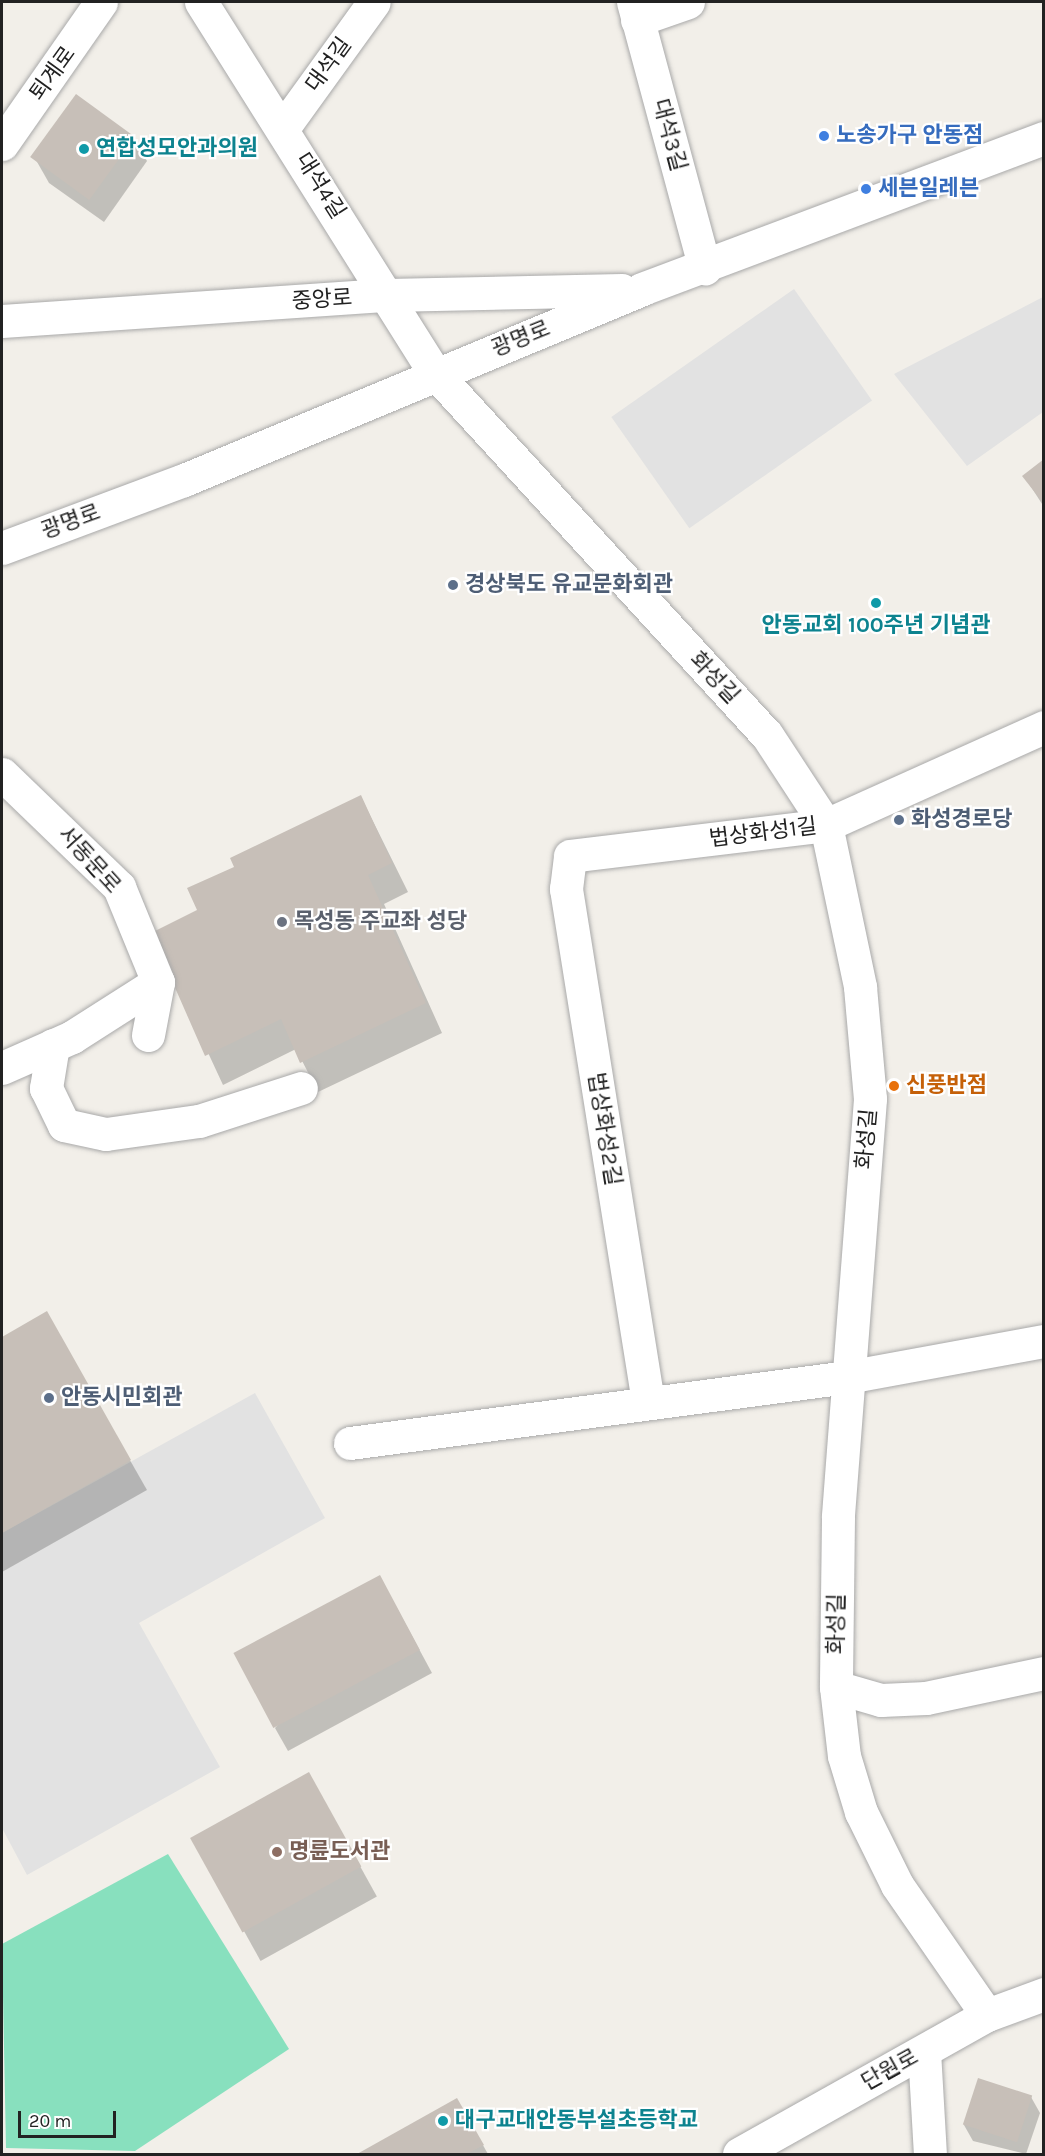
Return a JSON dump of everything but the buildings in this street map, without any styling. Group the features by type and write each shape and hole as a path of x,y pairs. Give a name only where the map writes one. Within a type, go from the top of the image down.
{"street":[{"name":"퇴계로","path":"2,144 101,2"},
{"name":"대석4길","path":"201,2 283,128 435,374"},
{"name":"대석길","path":"283,128 374,2"},
{"path":"635,11 688,2"},
{"name":"대석3길","path":"635,11 705,268"},
{"name":"광명로","path":"2,548 184,480 642,289 705,268 1044,138"},
{"name":"중앙로","path":"2,321 387,295 642,289"},
{"name":"화성길","path":"435,374 767,735 826,825 860,987 870,1099 846,1377 836,1687 844,1756 861,1812 897,1885 987,2015"},
{"name":"법상화성1길","path":"570,856 826,825 1044,727"},
{"name":"서동문로","path":"2,774 119,887 158,982"},
{"name":"법상화성2길","path":"570,856 566,890 648,1402"},
{"path":"148,1035 158,982"},
{"path":"2,1068 52,1045 158,982"},
{"path":"52,1045 46,1089 64,1125 106,1134 199,1121 301,1088"},
{"path":"350,1443 846,1377 1044,1341"},
{"path":"836,1687 881,1700 926,1698 1044,1673"},
{"name":"단원로","path":"739,2154 987,2015 1044,1994"},
{"path":"924,2051 930,2154"}],"green space":[{"path":"168,1854 289,2049 135,2151 6,2148 2,1944"}],"shaded area":[{"path":"794,289 872,400 689,528 611,417"},
{"path":"1043,297 1043,412 967,466 894,374"},
{"path":"255,1393 325,1518 139,1623 220,1767 27,1875 2,1828 2,1533"}],"place":[{"name":"노송가구 안동점","path":"824,136"},
{"name":"연합성모안과의원","path":"84,149"},
{"name":"세븐일레븐","path":"866,189"},
{"name":"경상북도 유교문화회관","path":"453,585"},
{"name":"안동교회 100주년 기념관","path":"876,603"},
{"name":"화성경로당","path":"899,820"},
{"name":"목성동 주교좌 성당","path":"282,922"},
{"name":"신풍반점","path":"894,1086"},
{"name":"안동시민회관","path":"49,1398"},
{"name":"명륜도서관","path":"277,1852"},
{"name":"대구교대안동부설초등학교","path":"443,2121"}]}
